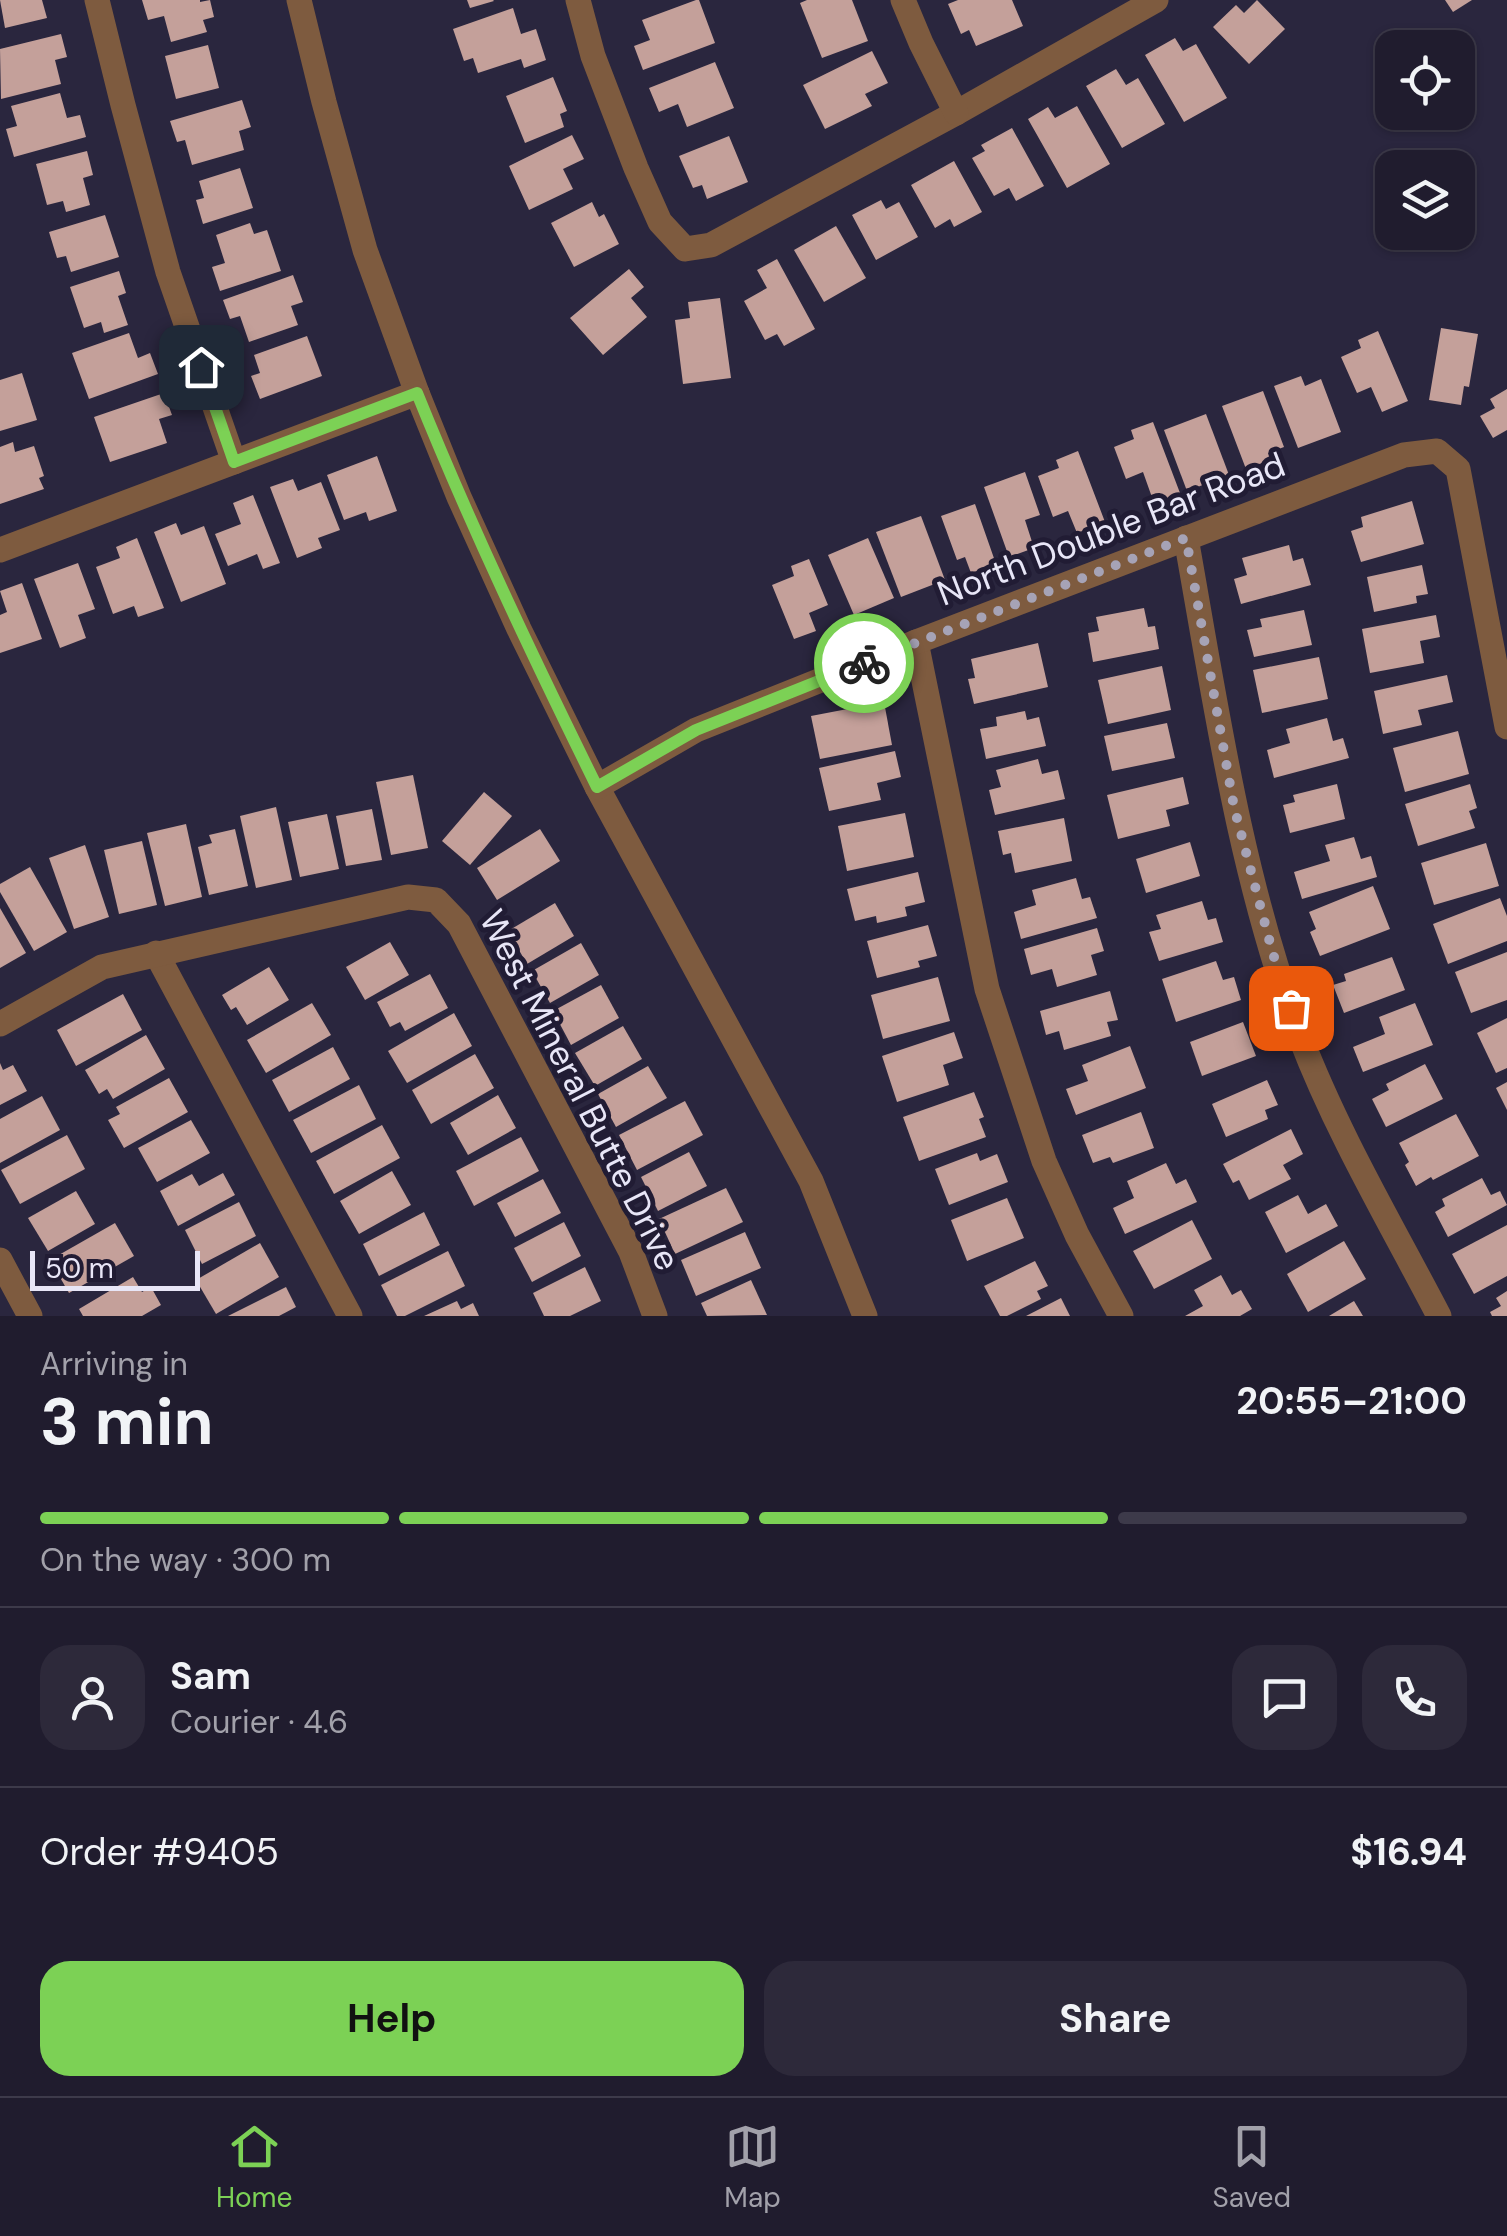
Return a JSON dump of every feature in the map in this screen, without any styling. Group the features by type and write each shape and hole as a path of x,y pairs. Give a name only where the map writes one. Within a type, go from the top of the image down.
{"street":[{"path":"97,0 168,272 234,462"},
{"path":"300,0 365,250 459,497 597,787 812,1181 865,1316"},
{"path":"578,0 593,56 636,168 660,222 685,249 710,244 1156,0"},
{"path":"903,0 956,112"},
{"path":"0,550 417,393"},
{"name":"North Double Bar Road","path":"597,787 696,730 916,642 1404,455 1438,451 1458,469 1507,727"},
{"path":"1186,538 1234,807 1273,954 1321,1087 1439,1316"},
{"path":"916,642 987,988 1044,1161 1077,1235 1121,1316"},
{"name":"West Mineral Butte Drive","path":"156,954 408,897 436,900 459,924 630,1252 656,1316"},
{"path":"0,1024 102,967 156,954 350,1316"},
{"path":"0,1260 30,1316"}],"building":[{"path":"0,0 42,0 47,18 5,28"},
{"path":"142,0 210,0 214,17 203,20 207,32 171,42 164,16 148,20"},
{"path":"467,0 493,0 494,1 470,8"},
{"path":"696,0 715,43 643,70 634,46 650,40 642,20"},
{"path":"852,0 868,41 822,58 800,3"},
{"path":"958,0 1012,0 1023,26 976,46 969,30 961,34 948,4"},
{"path":"1257,0 1285,29 1249,64 1213,27 1236,5 1244,13"},
{"path":"1445,0 1472,0 1453,12"},
{"path":"513,8 521,34 536,29 546,60 524,68 521,59 478,73 473,58 464,61 453,29"},
{"path":"61,34 67,57 55,60 61,84 1,99 0,49"},
{"path":"1175,38 1183,51 1196,44 1227,98 1184,122 1145,55"},
{"path":"208,45 219,88 176,99 165,56"},
{"path":"872,51 888,83 865,94 872,106 825,129 803,85"},
{"path":"715,62 734,108 687,127 678,104 659,112 649,88"},
{"path":"1116,69 1126,85 1138,78 1165,124 1122,148 1086,86"},
{"path":"553,77 567,111 560,114 564,127 525,143 506,96"},
{"path":"60,93 67,118 80,115 86,137 14,157 6,129 17,126 11,106"},
{"path":"242,100 251,127 239,131 244,150 192,165 185,140 177,142 170,121"},
{"path":"1077,106 1110,164 1067,188 1028,119 1048,107 1055,118"},
{"path":"1012,128 1044,186 1016,201 1009,188 994,196 972,158 985,151 981,145"},
{"path":"572,135 584,159 563,169 573,189 529,210 509,166"},
{"path":"729,136 748,182 707,199 702,185 693,188 679,156"},
{"path":"87,151 93,175 83,178 90,205 66,212 63,201 47,205 36,164"},
{"path":"954,161 982,212 954,227 950,219 935,228 911,185"},
{"path":"240,168 253,208 203,224 196,200 204,198 199,181"},
{"path":"881,200 886,209 899,202 918,237 876,260 852,215"},
{"path":"592,202 599,217 604,214 619,244 574,267 551,223"},
{"path":"105,215 119,257 71,272 66,256 57,258 49,232"},
{"path":"250,223 254,234 267,230 281,271 220,291 212,267 225,263 216,235"},
{"path":"836,226 866,278 824,302 794,250"},
{"path":"777,259 815,329 784,346 777,334 765,340 744,301 767,288 757,270"},
{"path":"629,269 644,287 631,298 647,317 603,355 570,318"},
{"path":"119,271 126,293 118,296 128,325 104,333 101,322 84,328 70,287"},
{"path":"293,275 303,302 291,306 298,325 249,342 240,316 230,319 223,300"},
{"path":"720,298 731,378 683,384 675,320 690,318 688,302"},
{"path":"1441,328 1478,334 1469,387 1464,386 1461,405 1429,400"},
{"path":"1378,331 1408,401 1382,412 1371,387 1357,393 1341,357 1361,348 1358,340"},
{"path":"129,333 138,358 150,353 158,374 89,399 72,353"},
{"path":"307,336 322,376 260,399 251,376 260,373 254,355"},
{"path":"22,373 37,420 0,431 0,380"},
{"path":"1301,376 1305,386 1321,379 1341,432 1298,448 1274,386"},
{"path":"1507,389 1507,430 1493,438 1480,416 1495,408 1490,399"},
{"path":"1263,391 1284,447 1268,453 1270,460 1246,469 1222,406"},
{"path":"164,393 172,415 159,419 167,443 110,462 94,417"},
{"path":"1206,414 1229,475 1187,491 1164,430"},
{"path":"1153,422 1180,493 1154,503 1143,472 1126,479 1114,447 1134,439 1131,430"},
{"path":"13,442 15,452 34,446 44,489 0,504 0,447"},
{"path":"1078,451 1105,522 1077,533 1068,511 1053,517 1038,476 1059,468 1056,460"},
{"path":"377,456 397,511 369,521 366,512 344,520 327,475"},
{"path":"1025,472 1040,515 1025,520 1034,548 1009,557 984,487"},
{"path":"293,479 298,491 321,482 340,530 318,538 322,548 297,558 270,487"},
{"path":"253,495 280,563 263,569 257,554 228,566 215,534 241,524 233,503"},
{"path":"1412,501 1424,544 1361,562 1351,531 1363,527 1361,517"},
{"path":"975,504 996,564 971,573 965,557 957,560 941,516"},
{"path":"921,516 945,580 901,597 876,532"},
{"path":"176,523 181,535 204,526 226,584 181,602 154,532"},
{"path":"137,538 164,608 138,617 134,606 113,614 96,567 120,558 116,547"},
{"path":"868,538 894,598 854,615 828,555"},
{"path":"1289,545 1293,561 1303,558 1311,585 1241,604 1234,579 1247,575 1242,558"},
{"path":"809,559 828,605 809,613 816,631 794,639 772,585 794,576 791,566"},
{"path":"78,563 95,609 78,615 86,638 60,648 34,579"},
{"path":"1422,565 1428,594 1416,596 1417,603 1374,612 1367,577"},
{"path":"22,583 42,639 0,653 0,615 7,612 0,591"},
{"path":"1144,608 1148,627 1155,626 1159,649 1093,662 1088,633 1099,631 1096,617"},
{"path":"1304,610 1312,645 1254,657 1247,630 1262,627 1260,619"},
{"path":"1436,615 1440,637 1420,641 1424,663 1370,673 1362,629"},
{"path":"1038,643 1048,687 974,704 968,679 975,678 971,659"},
{"path":"1319,657 1328,699 1262,713 1253,670"},
{"path":"1162,666 1171,710 1108,724 1098,680"},
{"path":"1447,675 1453,702 1418,710 1422,725 1383,734 1374,691"},
{"path":"884,702 892,745 820,759 811,716"},
{"path":"1025,711 1027,720 1039,717 1046,746 986,759 980,729 997,726 996,717"},
{"path":"1327,718 1333,741 1343,738 1349,758 1274,778 1267,750 1290,743 1286,729"},
{"path":"1167,723 1175,758 1112,771 1104,736"},
{"path":"1458,731 1469,774 1405,792 1393,748"},
{"path":"895,751 901,777 877,783 881,800 829,811 819,768"},
{"path":"1038,759 1042,774 1058,770 1065,799 995,815 989,790 1001,787 996,770"},
{"path":"413,775 428,848 391,855 376,782"},
{"path":"1183,777 1189,804 1166,810 1170,826 1118,839 1107,795"},
{"path":"1337,784 1345,819 1290,833 1283,805 1295,802 1293,795"},
{"path":"1470,784 1477,808 1469,811 1475,828 1418,846 1405,804"},
{"path":"484,792 512,816 470,865 442,841"},
{"path":"276,807 292,880 256,888 240,816"},
{"path":"372,809 382,860 346,866 336,816"},
{"path":"905,813 914,857 847,871 838,826"},
{"path":"327,814 339,869 300,877 288,822"},
{"path":"1064,818 1072,861 1015,873 1011,853 1003,855 998,831"},
{"path":"186,824 202,897 165,906 147,833"},
{"path":"235,829 248,886 209,895 198,847 212,843 209,835"},
{"path":"540,829 560,861 497,900 477,868"},
{"path":"1354,837 1361,859 1371,856 1377,877 1302,899 1294,872 1330,861 1325,845"},
{"path":"142,841 157,905 119,914 104,850"},
{"path":"1190,842 1200,876 1146,893 1136,859"},
{"path":"1486,843 1499,886 1434,905 1421,863"},
{"path":"85,845 109,917 74,929 49,858"},
{"path":"30,867 67,932 34,951 0,892 0,884"},
{"path":"918,872 925,902 905,907 907,916 877,923 876,916 855,921 847,889"},
{"path":"1076,878 1082,899 1090,897 1097,918 1021,939 1014,912 1036,905 1032,890"},
{"path":"1373,886 1390,929 1320,956 1310,932 1316,929 1309,912"},
{"path":"1500,898 1507,916 1507,941 1448,964 1433,924"},
{"path":"1202,901 1208,920 1216,918 1223,942 1159,961 1149,932 1161,929 1156,915"},
{"path":"555,903 574,936 527,964 508,931"},
{"path":"0,908 26,953 0,968"},
{"path":"928,925 937,956 918,961 920,967 877,978 867,941"},
{"path":"1097,928 1104,951 1091,955 1097,975 1057,987 1052,969 1031,975 1024,949"},
{"path":"390,942 409,975 365,1000 346,967"},
{"path":"581,943 599,975 550,1003 532,971"},
{"path":"1507,952 1507,1000 1471,1013 1455,972"},
{"path":"1392,957 1405,990 1344,1013 1333,985 1346,981 1344,974"},
{"path":"1216,961 1223,980 1234,977 1241,1000 1176,1022 1162,979"},
{"path":"269,967 289,1000 247,1025 236,1007 231,1010 222,995"},
{"path":"430,974 448,1008 405,1031 400,1022 390,1027 377,1002"},
{"path":"938,977 950,1021 883,1039 871,995"},
{"path":"601,985 619,1018 571,1045 553,1011"},
{"path":"1110,991 1118,1020 1107,1022 1111,1036 1064,1050 1059,1031 1046,1035 1040,1011"},
{"path":"123,994 142,1030 76,1066 57,1030"},
{"path":"312,1003 331,1035 266,1073 247,1040"},
{"path":"1415,1003 1433,1045 1363,1072 1353,1047 1385,1034 1379,1017"},
{"path":"454,1013 472,1046 407,1083 388,1051"},
{"path":"1507,1018 1507,1068 1496,1073 1477,1033"},
{"path":"1243,1022 1256,1056 1202,1076 1190,1042"},
{"path":"623,1026 642,1059 595,1086 575,1053"},
{"path":"954,1032 963,1058 943,1065 949,1085 897,1102 882,1056"},
{"path":"146,1035 165,1069 113,1099 107,1089 99,1094 85,1070"},
{"path":"1130,1046 1146,1088 1076,1115 1066,1089 1088,1081 1082,1065"},
{"path":"333,1047 350,1079 289,1112 272,1080"},
{"path":"475,1054 494,1088 431,1124 412,1090"},
{"path":"0,1063 3,1070 13,1065 27,1091 0,1105"},
{"path":"1425,1064 1443,1099 1386,1127 1372,1099 1389,1090 1386,1084"},
{"path":"648,1066 667,1098 616,1127 598,1094"},
{"path":"169,1078 188,1112 124,1148 108,1120 120,1114 116,1107"},
{"path":"1267,1080 1278,1105 1265,1110 1268,1119 1226,1137 1212,1104"},
{"path":"1507,1082 1507,1110 1496,1088"},
{"path":"359,1085 376,1119 311,1153 293,1120"},
{"path":"974,1092 984,1117 979,1119 986,1137 919,1161 903,1117"},
{"path":"498,1095 516,1128 468,1155 450,1123"},
{"path":"42,1096 60,1130 0,1163 0,1119"},
{"path":"685,1101 703,1135 637,1170 619,1135"},
{"path":"1141,1112 1154,1148 1113,1163 1110,1157 1093,1163 1082,1135"},
{"path":"1456,1114 1479,1156 1416,1186 1399,1143"},
{"path":"191,1120 210,1153 157,1182 138,1148"},
{"path":"382,1125 400,1158 334,1194 316,1161"},
{"path":"1291,1129 1303,1154 1283,1165 1291,1179 1249,1200 1239,1180 1233,1183 1223,1164"},
{"path":"67,1135 85,1169 20,1204 1,1170"},
{"path":"521,1137 539,1171 474,1206 456,1171"},
{"path":"689,1152 707,1186 658,1211 641,1177"},
{"path":"977,1153 980,1161 997,1154 1008,1182 949,1205 935,1169"},
{"path":"1166,1163 1176,1184 1186,1179 1197,1202 1125,1234 1113,1208 1134,1198 1127,1181"},
{"path":"392,1171 411,1205 359,1234 340,1201"},
{"path":"223,1173 235,1195 178,1226 160,1191 192,1174 199,1186"},
{"path":"1482,1178 1491,1195 1500,1191 1507,1205 1448,1237 1435,1212 1445,1206 1442,1199"},
{"path":"543,1179 561,1213 515,1237 497,1203"},
{"path":"726,1188 743,1222 675,1254 659,1219"},
{"path":"76,1191 95,1224 48,1251 28,1218"},
{"path":"1298,1195 1308,1214 1326,1204 1338,1226 1286,1253 1265,1212"},
{"path":"1007,1198 1024,1238 967,1261 951,1220"},
{"path":"239,1202 256,1236 202,1264 185,1230"},
{"path":"424,1212 440,1245 379,1276 363,1244"},
{"path":"1192,1220 1212,1259 1154,1289 1133,1251"},
{"path":"564,1222 581,1256 532,1282 514,1248"},
{"path":"115,1223 134,1256 69,1293 50,1260"},
{"path":"1507,1225 1507,1276 1474,1294 1452,1254"},
{"path":"745,1232 761,1268 696,1296 681,1260"},
{"path":"1344,1241 1366,1279 1308,1312 1287,1274"},
{"path":"260,1243 279,1277 216,1314 196,1280"},
{"path":"448,1251 465,1286 405,1316 397,1316 381,1285"},
{"path":"1035,1261 1048,1286 1037,1291 1041,1299 1000,1316 984,1286"},
{"path":"585,1267 601,1301 570,1316 544,1316 533,1293"},
{"path":"1221,1275 1232,1295 1241,1290 1252,1309 1240,1316 1185,1316 1203,1306 1194,1290"},
{"path":"133,1277 142,1292 151,1287 161,1305 142,1316 83,1316 79,1309"},
{"path":"751,1280 767,1315 707,1316 701,1303"},
{"path":"286,1287 296,1307 279,1316 228,1316"},
{"path":"1507,1291 1507,1316 1492,1316 1490,1312 1501,1306 1496,1298"},
{"path":"1061,1298 1070,1316 1026,1316"},
{"path":"457,1301 461,1309 473,1303 479,1316 424,1316"},
{"path":"1354,1301 1363,1316 1329,1316"}],"way so far":[{"path":"864,663 1186,538 1234,807 1291,1008"}],"route":[{"path":"201,367 234,462 417,393 504,596 597,787 696,730 864,663"}]}
